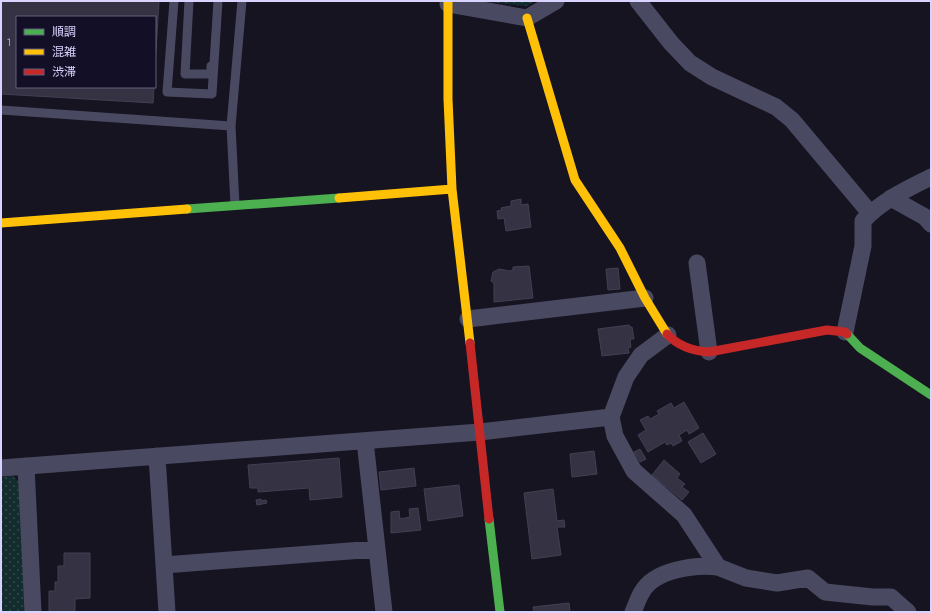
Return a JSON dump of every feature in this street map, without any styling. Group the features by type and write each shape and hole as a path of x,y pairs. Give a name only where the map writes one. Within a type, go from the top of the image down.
{"street":[{"path":"500,612 452,188 448,99 448,3 527,18 556,1"},
{"path":"638,1 671,43 690,63 712,77 776,106 792,120 870,213"},
{"path":"527,18 575,180 620,248 645,298 668,335 677,343 696,351 709,352 743,347 827,330 845,332 860,348 931,395"},
{"path":"845,332 863,246 863,221 870,213 891,198 931,177"},
{"path":"1,223 452,188"},
{"path":"891,198 925,217 931,224"},
{"path":"698,263 709,352"},
{"path":"468,319 645,298"},
{"path":"668,335 641,355 626,377 612,417 615,436 634,471 684,515 718,567"},
{"path":"1,468 480,432 612,417"},
{"path":"365,441 384,612"},
{"path":"157,456 167,612"},
{"path":"26,466 33,612"},
{"path":"164,566 376,549"},
{"path":"633,612 642,591 657,579 680,568 705,565 718,567 746,578 777,583 808,578 825,592 873,597 891,597 908,612"}],"lane":[{"path":"174,1 167,92 212,94 218,1"},
{"path":"189,1 185,74 211,74 218,1"},
{"path":"235,205 231,126 242,1"},
{"path":"1,110 231,126"}],"green space":[{"path":"478,1 536,1 526,6"},
{"path":"13,476 20,483 25,612 1,612 1,477"}],"building":[{"path":"1,1 159,1 156,50 156,16 16,16 16,88 154,88 153,103 1,94"},
{"path":"521,199 521,205 528,204 531,227 506,231 504,218 498,219 497,211 502,210 501,208 511,206 511,201"},
{"path":"529,266 533,298 494,302 494,283 491,281 493,272 499,269 510,271 513,270 513,267"},
{"path":"618,268 620,289 608,290 606,269"},
{"path":"629,325 632,327 634,339 630,339 631,347 628,348 629,353 602,356 598,329"},
{"path":"684,402 699,428 689,434 687,430 679,435 682,441 673,446 671,443 667,445 665,442 648,452 638,435 646,430 640,420 648,416 650,419 659,414 657,411 671,403 674,408"},
{"path":"703,433 716,454 701,463 688,442"},
{"path":"640,449 646,459 640,462 634,452"},
{"path":"594,451 597,474 572,477 570,454"},
{"path":"339,458 342,497 310,500 309,488 258,492 258,488 250,488 248,465"},
{"path":"664,460 680,474 677,478 685,484 682,487 689,492 682,500 652,475"},
{"path":"414,468 416,486 381,490 379,472"},
{"path":"459,485 463,516 428,521 424,489"},
{"path":"553,489 557,521 564,520 565,527 557,527 561,555 532,559 524,493"},
{"path":"261,499 261,501 266,500 267,503 257,505 256,500"},
{"path":"418,508 421,530 391,533 391,512 399,511 400,519 410,517 409,509"},
{"path":"64,553 90,553 90,598 75,599 75,612 49,612 49,591 55,591 55,582 58,582 58,566 64,566"},
{"path":"569,603 570,612 534,612 533,607"}],"traffic: fast":[{"path":"187,209 339,198"},
{"path":"847,334 860,348 931,395"},
{"path":"489,519 500,612"}],"traffic: slow":[{"path":"448,1 448,99 452,189 470,343"},
{"path":"527,18 575,180 620,248 645,298 667,334"},
{"path":"339,198 452,189"},
{"path":"1,223 187,209"}],"traffic: jam":[{"path":"667,334 681,345 709,352 827,330 845,332 847,334"},
{"path":"470,343 489,519"}]}
